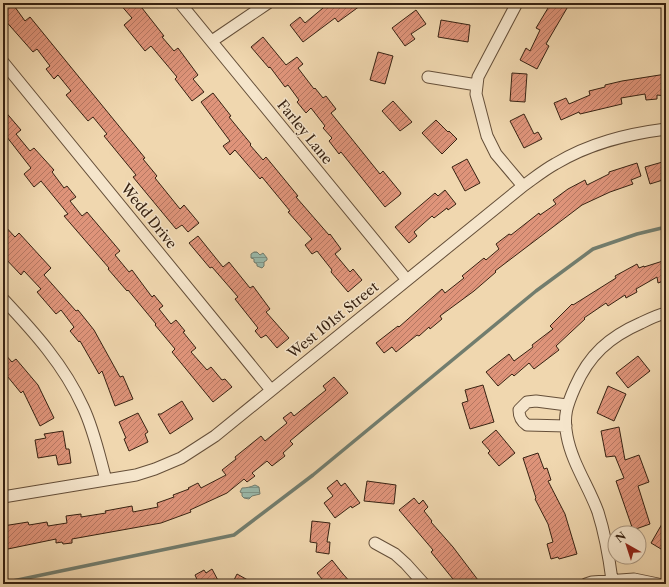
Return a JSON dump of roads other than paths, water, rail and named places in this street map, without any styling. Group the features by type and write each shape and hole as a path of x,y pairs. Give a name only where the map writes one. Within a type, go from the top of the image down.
{"street":[{"name":"Farley Lane","path":"180,3 407,280"},
{"path":"212,41 268,3"},
{"path":"517,3 478,77 476,94 487,136 496,154 523,186"},
{"name":"Wedd Drive","path":"3,62 271,390"},
{"path":"428,77 477,85"},
{"name":"West 101st Street","path":"3,497 136,475 181,458 215,436 523,186 554,164 579,151 611,139 639,132 666,129"},
{"path":"3,299 37,335 62,368 83,406 106,480"},
{"path":"612,580 609,555 598,513 575,462 567,437 567,405 585,367 596,352 612,338 629,328 666,313"},
{"path":"566,426 527,425 519,416 519,410 527,402 536,401 567,405"},
{"path":"375,543 395,554 424,584"},
{"path":"586,584 592,582 634,579 658,584"}],"waterway":[{"path":"3,583 234,535 313,475 536,291 593,249 637,234 666,227"}]}
